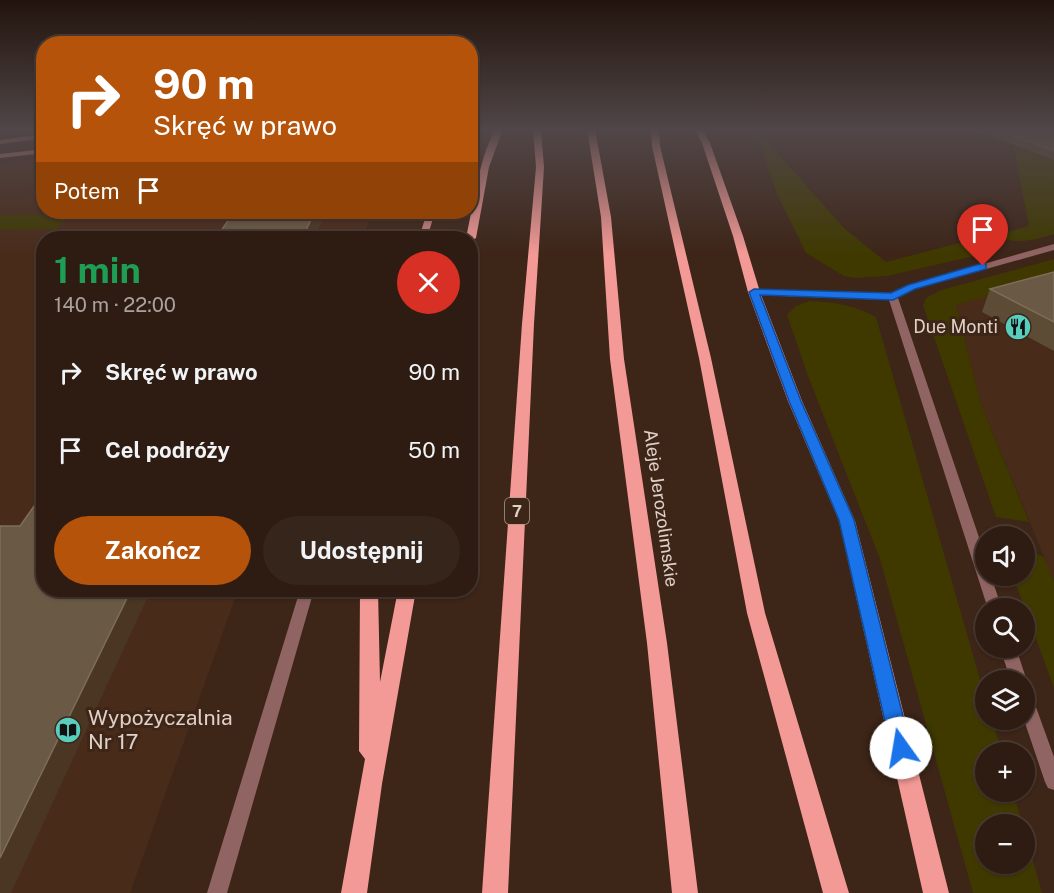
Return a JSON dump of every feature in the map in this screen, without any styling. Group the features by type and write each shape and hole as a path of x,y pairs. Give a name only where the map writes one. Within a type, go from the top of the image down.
{"main road":[{"path":"478,209 485,171"},
{"name":"7","path":"495,893 540,171"},
{"name":"Aleje Jerozolimskie","path":"598,171 606,218 617,359 657,643 685,893"},
{"path":"662,171 705,358 756,613 836,893"},
{"path":"716,171 754,292 795,401 847,520 936,893"},
{"path":"369,597 371,784"},
{"path":"354,893 371,784 406,597"}],"street":[{"path":"754,292 893,297 912,287 1054,247"},
{"path":"893,297 991,598"},
{"path":"217,893 305,597"},
{"path":"1035,728 1054,782"}],"shaded area":[{"path":"0,171 36,171 36,219 370,219 365,231 36,231 36,597 236,597 130,893 0,893"},
{"path":"769,171 793,171 845,229 886,262 971,240 983,251 979,255 887,276 856,278 844,276 806,253 777,194"},
{"path":"1018,171 1054,171 1054,234 1032,240 1017,241 996,235 1029,226"},
{"path":"0,215 36,215 36,219 68,219 57,229 0,230"},
{"path":"1054,259 1054,277 956,305 981,404 1029,522 996,517 923,305 926,298 941,290"},
{"path":"1054,277 1054,581 1035,535 1035,526 1031,526 981,404 956,304"},
{"path":"809,301 827,302 844,305 876,317 977,670 975,670 975,730 995,730 999,742 975,742 975,802 1016,802 1020,814 975,814 975,874 1035,874 1035,868 1042,893 973,893 880,559 808,376 787,315 796,306"},
{"path":"1035,554 1044,557 1054,581 1054,688 1035,636 1035,598 1021,598 1017,586 1035,586"}],"building":[{"path":"229,219 312,219 306,231 221,231"},
{"path":"1054,272 1054,322 990,289"},
{"path":"36,503 36,597 128,597 0,858 0,526 20,526"}],"place":[{"name":"Due Monti","path":"1018,327"},
{"name":"Wypożyczalnia Nr 17","path":"68,730"}],"route":[{"path":"901,748 847,520 795,401 754,292 893,297 912,287 983,266"}]}
